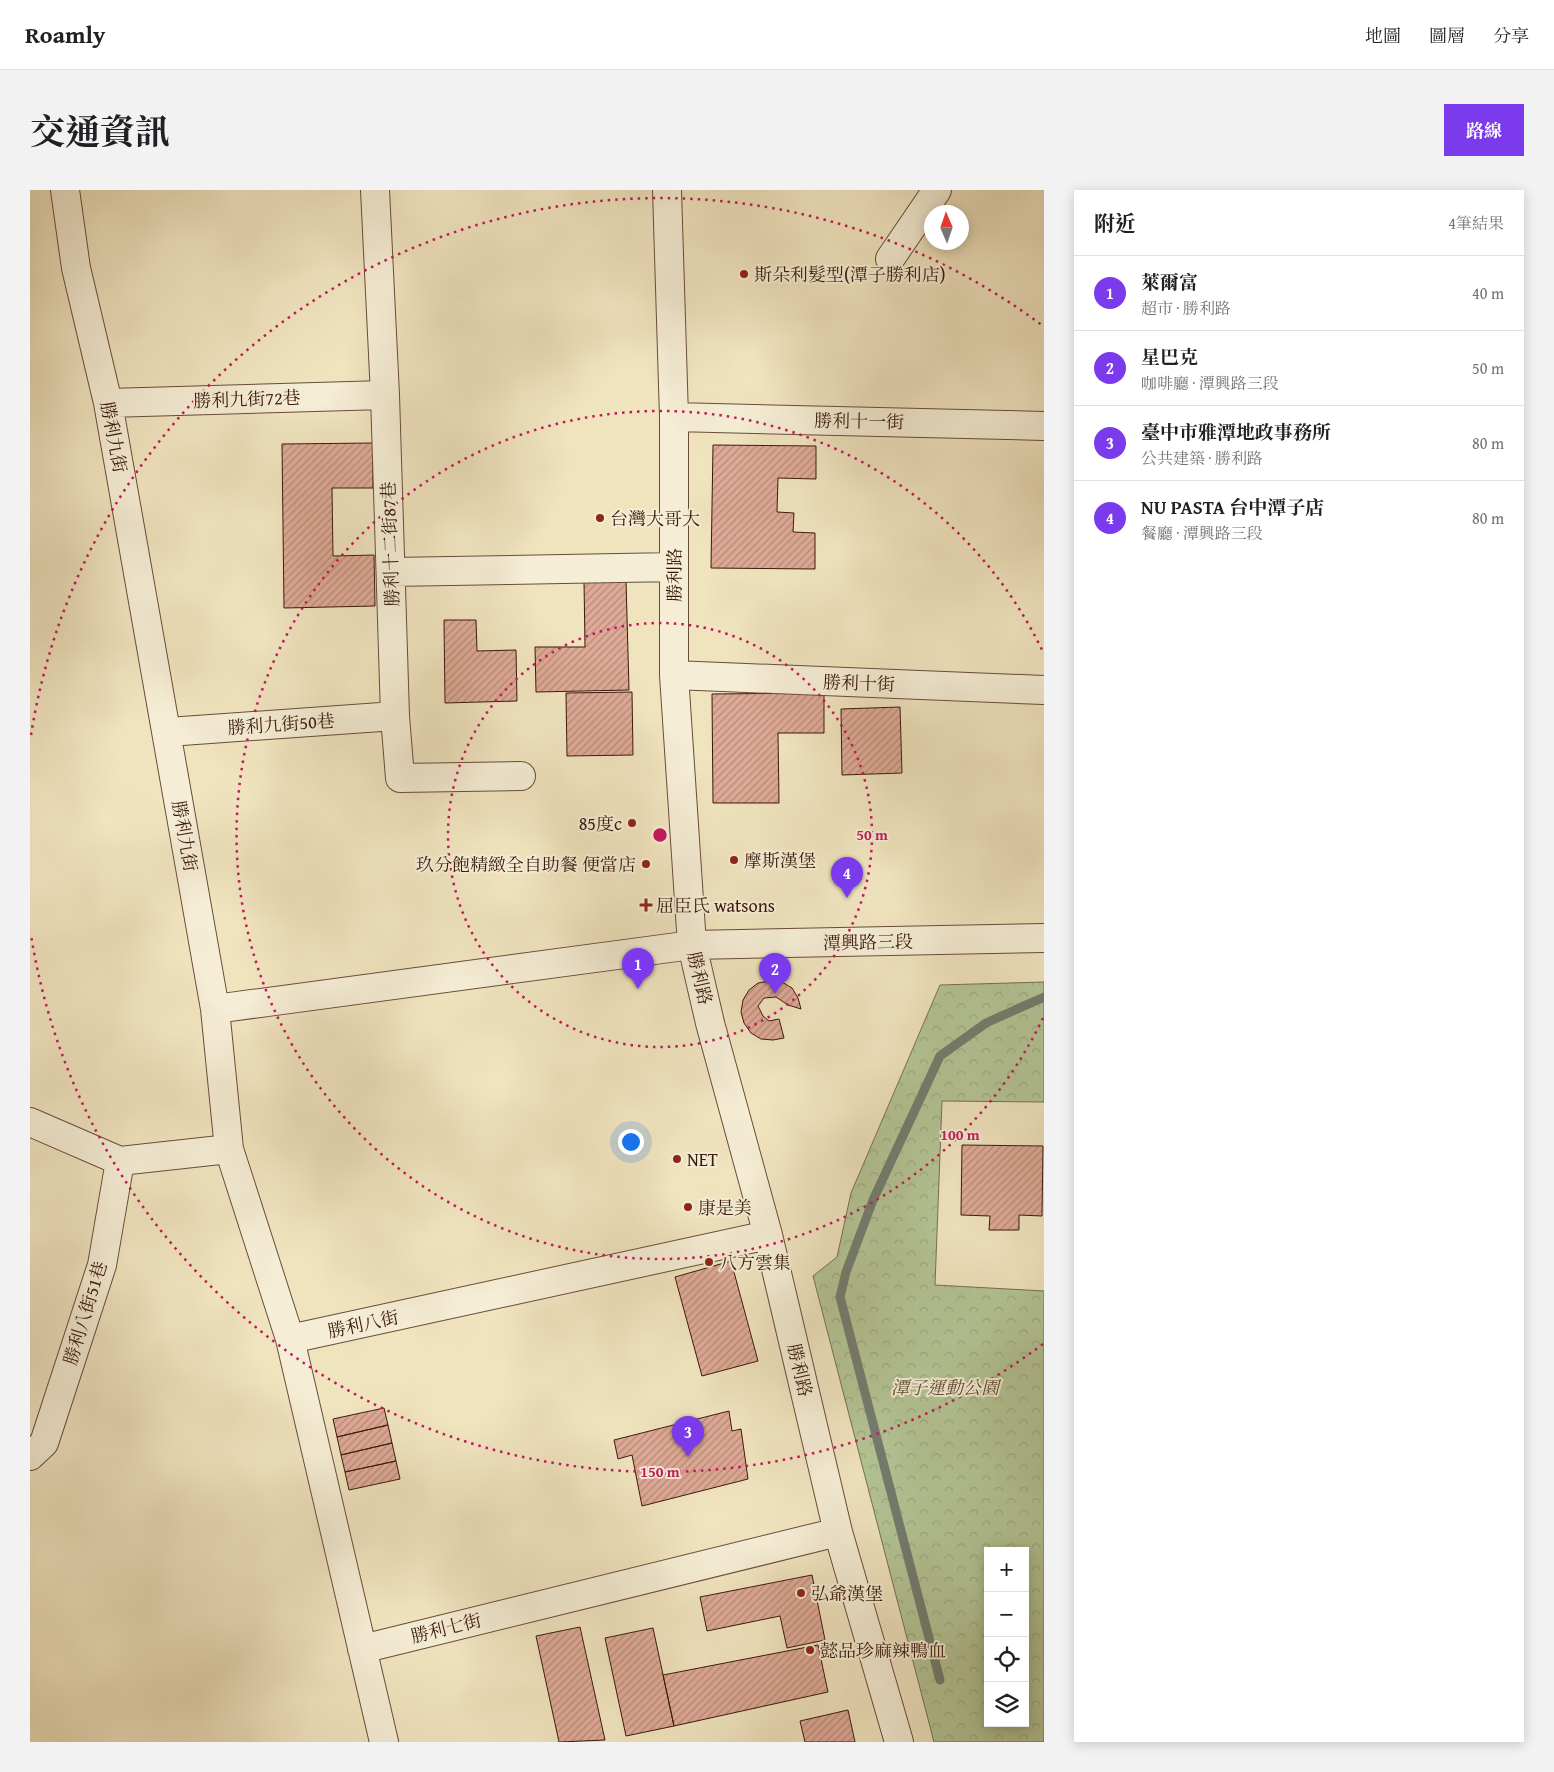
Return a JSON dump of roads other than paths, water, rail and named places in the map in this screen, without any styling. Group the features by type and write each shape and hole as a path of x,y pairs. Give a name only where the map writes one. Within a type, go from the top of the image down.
{"street":[{"name":"勝利九街","path":"65,190 76,268 108,403 168,732 215,1010"},
{"name":"勝利十二街87巷","path":"375,190 385,395 395,716 400,778 521,776"},
{"name":"勝利路","path":"667,190 674,417 674,675 692,945 710,1023 768,1235 838,1532 899,1742"},
{"path":"890,259 937,190"},
{"name":"勝利九街72巷","path":"108,403 385,395"},
{"name":"勝利十一街","path":"674,417 1044,426"},
{"path":"391,572 674,567"},
{"name":"勝利十街","path":"674,675 1044,690"},
{"name":"勝利九街50巷","path":"168,732 395,716"},
{"name":"潭興路三段","path":"692,945 1044,938"},
{"path":"384,1742 290,1339 229,1149 215,1010 692,945"},
{"path":"30,1122 120,1160 229,1149"},
{"name":"勝利八街51巷","path":"30,1456 44,1443 102,1265 120,1160"},
{"name":"勝利八街","path":"290,1339 768,1235"},
{"name":"勝利七街","path":"362,1649 838,1532"}],"waterway":[{"path":"940,1680 840,1297 846,1272 873,1200 940,1056 986,1023 1044,997"}],"place":[{"name":"斯朵利髮型(潭子勝利店)","path":"744,274"},
{"name":"台灣大哥大","path":"600,518"},
{"name":"85度c","path":"632,823"},
{"name":"摩斯漢堡","path":"734,860"},
{"name":"玖分飽精緻全自助餐 便當店","path":"646,864"},
{"name":"NU PASTA 台中潭子店","path":"847,898"},
{"name":"屈臣氏 watsons","path":"646,905"},
{"name":"萊爾富","path":"638,989"},
{"name":"星巴克","path":"775,994"},
{"name":"NET","path":"677,1159"},
{"name":"康是美","path":"688,1207"},
{"name":"八方雲集","path":"709,1262"},
{"name":"臺中市雅潭地政事務所","path":"688,1457"},
{"name":"弘爺漢堡","path":"801,1593"},
{"name":"懿品珍麻辣鴨血","path":"810,1650"}],"park label":[{"name":"潭子運動公園","path":"945,1387"}]}
